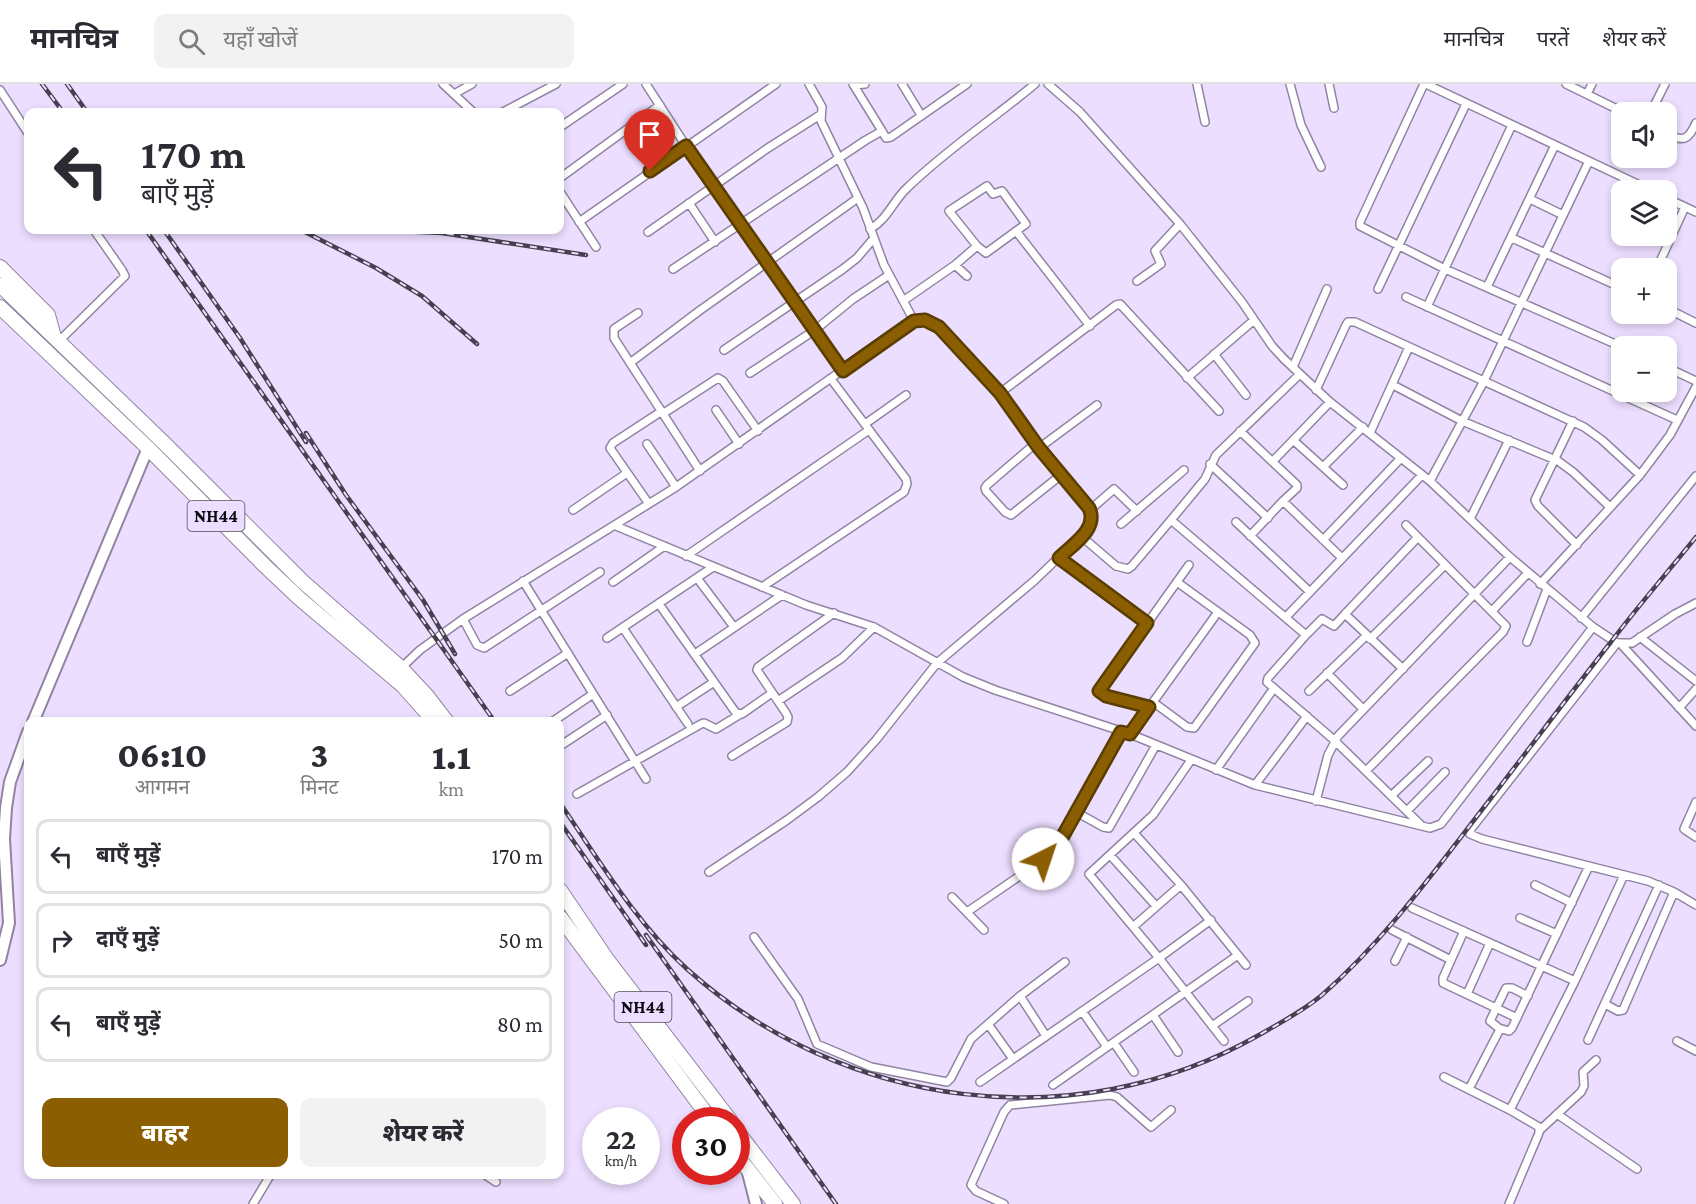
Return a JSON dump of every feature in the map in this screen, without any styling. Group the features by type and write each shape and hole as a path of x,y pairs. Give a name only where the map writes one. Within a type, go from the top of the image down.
{"highway":[{"path":"0,267 48,315 56,340"},
{"name":"NH44","path":"0,285 164,443 302,581 401,668 443,717"},
{"name":"NH44","path":"0,307 148,448 265,566 300,599 398,680 431,717"},
{"name":"NH44","path":"564,896 606,958 720,1107"},
{"name":"NH44","path":"564,921 701,1107"},
{"path":"750,1148 793,1204"},
{"path":"750,1171 775,1204"}],"street":[{"path":"443,84 469,108"},
{"path":"454,94 472,84"},
{"path":"510,108 556,84"},
{"path":"564,124 622,84"},
{"path":"646,84 686,146 843,371"},
{"path":"579,222 776,84"},
{"path":"809,84 822,107 820,121 858,198 890,275 914,321"},
{"path":"865,84 853,85 886,138 891,137 967,84"},
{"path":"902,84 921,115"},
{"path":"870,229 880,223 900,196 929,168 1035,84"},
{"path":"1048,84 1080,112 1180,224 1242,302 1272,346 1300,374 1330,402 1430,481 1510,557 1581,618 1619,643 1696,726"},
{"path":"1197,84 1205,122"},
{"path":"1290,84 1299,118 1321,167"},
{"path":"1329,84 1334,108"},
{"path":"1611,342 1445,269 1363,228 1360,224 1425,84 1629,180"},
{"path":"1566,84 1611,106"},
{"path":"1587,94 1592,84"},
{"path":"1656,102 1665,84"},
{"path":"0,90 24,127"},
{"path":"1378,289 1466,104"},
{"path":"564,175 660,105"},
{"path":"648,232 820,115"},
{"path":"1677,138 1685,139 1690,135 1696,123"},
{"path":"1427,307 1512,125"},
{"path":"673,269 882,131"},
{"path":"1487,287 1555,145"},
{"path":"1430,481 1484,381 1589,161"},
{"path":"987,186 993,194 1002,191 1026,224 986,253 977,246 949,211 987,186"},
{"path":"564,198 596,247"},
{"path":"630,363 858,198"},
{"path":"1530,199 1563,215"},
{"path":"689,203 715,242"},
{"path":"1677,203 1696,212"},
{"path":"1662,258 1685,207"},
{"path":"1137,281 1161,264 1155,251 1180,224"},
{"path":"1016,231 1090,326"},
{"path":"56,340 125,276 97,234"},
{"path":"724,350 853,261 874,238"},
{"path":"1512,238 1611,283"},
{"path":"903,301 955,265 977,246"},
{"path":"955,265 966,276"},
{"path":"750,373 815,330 865,290 890,275"},
{"path":"1293,367 1326,289"},
{"path":"1406,297 1677,420"},
{"path":"1000,393 1120,304 1219,411"},
{"path":"638,313 616,327 613,332 614,338 700,471"},
{"path":"1677,314 1696,323"},
{"path":"401,668 420,650 463,619 676,487 914,321 925,320 939,327 1000,393 1090,510 1091,522 1082,536 1059,558 937,663 876,740 834,784 787,820 709,872"},
{"path":"1187,378 1254,320"},
{"path":"1317,390 1348,322 1355,322 1573,422 1602,440 1640,475"},
{"path":"1370,433 1409,347"},
{"path":"1214,354 1246,394"},
{"path":"1677,373 1696,381"},
{"path":"1082,536 1116,566 1128,569 1205,479 1216,455 1300,374"},
{"path":"649,504 611,451 611,444 718,378 723,381 758,431"},
{"path":"762,587 904,492 907,484 906,479 831,379"},
{"path":"1392,385 1462,421 1554,459 1573,472 1610,507"},
{"path":"1527,642 1544,586 1664,444 1696,387"},
{"path":"687,556 867,427 906,395"},
{"path":"1273,461 1330,402"},
{"path":"1061,475 1011,515 1005,512 985,488 1038,445 1097,405"},
{"path":"716,410 739,444"},
{"path":"1573,422 1536,496 1536,503 1577,545"},
{"path":"1323,467 1363,427"},
{"path":"1240,431 1298,485 1251,536"},
{"path":"1293,440 1343,485"},
{"path":"1470,519 1509,440"},
{"path":"647,444 676,487"},
{"path":"35,717 148,448"},
{"path":"1323,540 1401,458"},
{"path":"1210,464 1268,518"},
{"path":"1121,525 1184,470"},
{"path":"573,510 627,473"},
{"path":"1286,617 1422,475"},
{"path":"1581,618 1696,476"},
{"path":"1090,510 1114,489 1137,511"},
{"path":"1282,501 1342,558"},
{"path":"1171,520 1306,635"},
{"path":"1236,522 1310,592"},
{"path":"1366,771 1506,626 1406,525"},
{"path":"615,526 782,595 873,627 902,641 963,677 995,690 1130,734 1255,785 1430,828 1442,824 1593,627"},
{"path":"1418,537 1334,626 1322,619 1268,678 1267,682 1334,740 1422,826"},
{"path":"613,582 663,547"},
{"path":"1316,801 1334,740 1510,557"},
{"path":"1059,558 1147,623"},
{"path":"1177,582 1250,635 1255,643 1194,728 1187,728 1151,705 1106,696 1099,691 1189,565"},
{"path":"1309,691 1445,565"},
{"path":"607,639 713,567"},
{"path":"463,619 477,645 484,648 600,572"},
{"path":"1492,611 1528,573"},
{"path":"697,578 734,627"},
{"path":"523,581 646,779"},
{"path":"695,654 782,595"},
{"path":"1696,603 1632,642 1619,643 1471,829 1470,834 1659,885 1696,905"},
{"path":"659,604 739,715"},
{"path":"1130,734 1218,612"},
{"path":"732,756 787,722 788,717 758,667 834,613"},
{"path":"1345,614 1403,669"},
{"path":"778,701 842,658 873,627"},
{"path":"623,628 688,724"},
{"path":"1641,637 1696,681"},
{"path":"510,691 568,653"},
{"path":"1327,673 1363,709"},
{"path":"676,707 714,682"},
{"path":"1216,770 1274,688"},
{"path":"1679,708 1696,689"},
{"path":"577,794 701,724 704,723 716,729 772,693"},
{"path":"559,717 593,694"},
{"path":"564,743 607,716"},
{"path":"1255,785 1307,716"},
{"path":"967,912 1050,855 1121,732"},
{"path":"0,960 9,923 4,839 6,807 10,782 24,743"},
{"path":"1076,812 1109,828 1155,745"},
{"path":"1191,760 1159,807 1135,834 1093,868 1089,874 1159,957 1224,1041"},
{"path":"1391,796 1428,761"},
{"path":"1407,811 1445,772"},
{"path":"1696,802 1684,829 1696,837"},
{"path":"1135,834 1181,885 1246,965"},
{"path":"1110,855 1156,906"},
{"path":"1528,996 1512,988 1506,988 1490,1021 1500,1029 1511,1031 1528,996 1572,903 1589,866"},
{"path":"1510,1110 1575,981 1624,875"},
{"path":"1133,927 1181,885"},
{"path":"1535,885 1572,903"},
{"path":"1588,1040 1659,885"},
{"path":"1605,1005 1618,1011 1625,1008 1674,892"},
{"path":"952,897 984,930"},
{"path":"1412,909 1575,981"},
{"path":"1520,918 1557,934"},
{"path":"980,1082 1211,921"},
{"path":"1392,930 1451,960"},
{"path":"1464,931 1442,981 1445,985 1517,1018"},
{"path":"754,937 798,999 817,1044 871,1067 947,1082 971,1039 1020,996 1065,962"},
{"path":"1395,962 1407,937"},
{"path":"1467,994 1490,943"},
{"path":"1053,1085 1238,956"},
{"path":"1020,996 1046,1036"},
{"path":"1212,1026 1248,1002"},
{"path":"1082,1011 1107,1047"},
{"path":"1153,1015 1178,1052"},
{"path":"988,1024 1013,1059"},
{"path":"1469,1089 1500,1029"},
{"path":"1677,1041 1696,1051"},
{"path":"1114,1042 1134,1072"},
{"path":"1509,1204 1540,1130 1583,1089 1583,1072 1596,1060"},
{"path":"1444,1077 1510,1110 1540,1130"},
{"path":"1004,1204 976,1191 971,1185 1004,1112 1010,1105 1114,1096 1151,1127 1171,1110"},
{"path":"1557,1114 1637,1168"},
{"path":"253,1204 268,1179"},
{"path":"492,1179 496,1182"},
{"path":"750,1179 756,1204"}],"railway":[{"path":"42,84 60,108"},
{"path":"67,84 84,108"},
{"path":"149,234 491,717"},
{"path":"167,234 240,338 306,442"},
{"path":"309,234 376,268 422,296 477,344"},
{"path":"449,234 586,255"},
{"path":"306,433 346,495 423,600 455,654"},
{"path":"564,809 619,890 668,951 687,969 749,1016 816,1053 888,1079 962,1094 1038,1097 1114,1089 1188,1068 1259,1035 1322,995 1368,951 1430,878 1621,629 1696,537"},
{"path":"564,828 646,945"},
{"path":"646,935 836,1204"}],"route":[{"path":"650,171 686,146 843,371 914,321 925,320 939,327 1000,393 1039,448 1089,508 1092,514 1088,529 1059,558 1147,623 1099,691 1106,696 1149,707 1130,734 1121,732 1059,843 1050,855 1043,859"}]}
